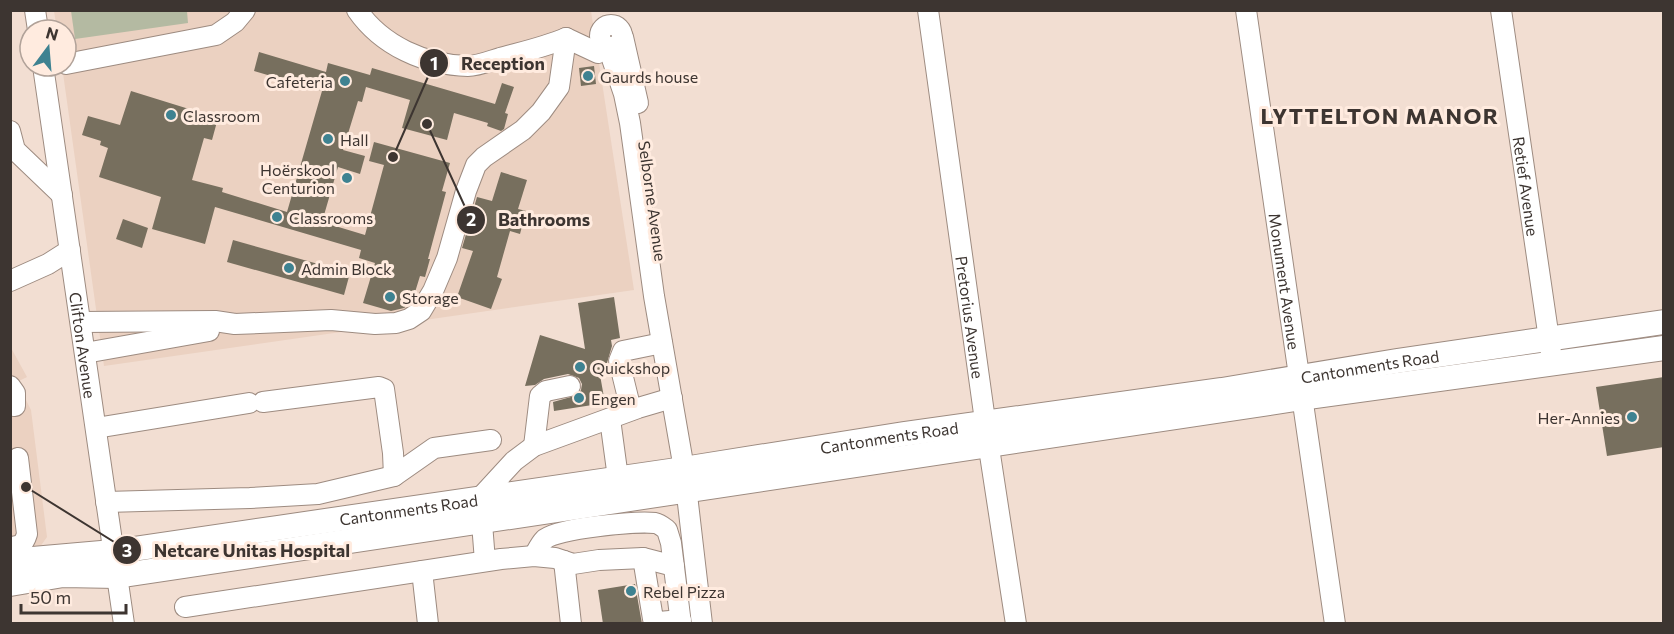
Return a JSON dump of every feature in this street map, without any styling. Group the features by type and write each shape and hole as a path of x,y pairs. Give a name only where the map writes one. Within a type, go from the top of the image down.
{"main road":[{"name":"Cantonments Road","path":"10,584 63,575 117,576 481,510 1300,388 1548,338 1664,322"},
{"name":"Cantonments Road","path":"1300,388 1553,364 1664,348"},
{"name":"Cantonments Road","path":"10,561 113,552 481,510 618,478 685,479"}],"street":[{"path":"78,62 216,35 235,22 245,10"},
{"path":"357,10 366,23 398,49 436,62 471,66 550,45 566,38 598,53 613,29"},
{"name":"Pretorius Avenue","path":"928,10 987,435 1016,624"},
{"name":"Monument Avenue","path":"1246,10 1335,624"},
{"name":"Retief Avenue","path":"1501,10 1553,364"},
{"name":"Selborne Avenue","path":"613,29 663,320 667,367"},
{"path":"81,322 215,321 235,324 331,320 375,324 396,323 409,319 421,311 433,291 447,258 466,191 476,165 523,130 541,112 559,87 566,38"},
{"name":"Clifton Avenue","path":"45,78 124,624"},
{"path":"47,91 55,78"},
{"path":"10,131 15,150 22,159 62,195"},
{"path":"10,281 48,264 70,250"},
{"name":"Selborne Avenue","path":"663,320 662,343 685,479 702,624"},
{"path":"85,353 225,328 235,324"},
{"path":"631,410 619,361 620,354 623,351 662,343"},
{"path":"10,386 15,393 15,406 10,400"},
{"path":"534,446 540,396 546,391 570,386"},
{"path":"96,428 256,402 379,387 384,389 394,476"},
{"path":"485,561 481,510 514,461 534,446 631,410 672,398"},
{"path":"610,419 618,478"},
{"path":"106,502 318,494 394,476 434,448 491,440"},
{"path":"10,547 19,546 24,542 27,534 18,458"},
{"path":"534,556 544,539 558,533 585,528 658,524 667,530 681,622 659,622 652,619 643,558"},
{"path":"185,607 422,570 534,556 555,558 573,564 643,558 674,566"},
{"path":"564,561 571,624"},
{"path":"422,570 428,624"}],"shaded area":[{"name":"Hoërskool Centurion","path":"54,11 591,11 634,290 104,366 64,78 78,78 78,18 55,18"},
{"path":"10,346 27,377 17,382 31,410 47,537 37,551 10,555"}],"green space":[{"path":"71,11 187,11 188,23 78,39 78,18 72,18"}],"building":[{"path":"259,52 326,72 328,63 370,75 372,68 495,104 502,83 514,87 505,113 508,114 504,129 501,131 487,126 488,123 454,113 447,140 402,128 410,100 366,87 362,102 358,101 343,150 365,156 360,174 338,167 322,222 365,235 384,165 369,161 374,142 450,163 442,191 446,192 425,277 420,276 412,302 404,308 391,311 363,303 375,263 359,258 361,250 215,207 205,244 152,229 161,197 99,177 108,148 100,145 101,141 82,135 88,116 120,125 131,91 218,118 212,140 204,138 192,180 223,188 222,192 287,212 322,91 254,71"},
{"name":"Gaurds house","path":"594,66 596,84 581,86 579,68"},
{"path":"501,172 527,180 518,209 526,211 520,234 510,231 497,277 502,279 491,309 457,297 473,251 462,248 477,197 492,201"},
{"path":"123,219 148,228 142,248 116,239"},
{"name":"Admin Block","path":"233,240 350,273 344,295 227,262"},
{"path":"614,297 620,338 611,340 612,346 607,363 610,374 600,375 605,403 554,411 553,402 578,395 582,384 579,378 568,374 525,386 540,335 585,349 578,303"},
{"name":"Her-Annies","path":"1664,377 1664,447 1607,456 1596,387"},
{"path":"635,584 642,624 603,624 598,590"}],"place":[{"name":"Gaurds house","path":"588,76"},
{"name":"Cafeteria","path":"345,81"},
{"name":"Classroom","path":"171,115"},
{"name":"Bathrooms","path":"427,124"},
{"name":"Hall","path":"328,139"},
{"name":"Reception","path":"393,157"},
{"name":"Hoërskool Centurion","path":"347,178"},
{"name":"Classrooms","path":"277,217"},
{"name":"Admin Block","path":"289,268"},
{"name":"Storage","path":"390,297"},
{"name":"Quickshop","path":"580,367"},
{"name":"Engen","path":"579,398"},
{"name":"Her-Annies","path":"1632,417"},
{"name":"Netcare Unitas Hospital","path":"26,487"},
{"name":"Rebel Pizza","path":"631,591"}],"district":[{"name":"LYTTELTON MANOR","path":"1380,115"}]}
